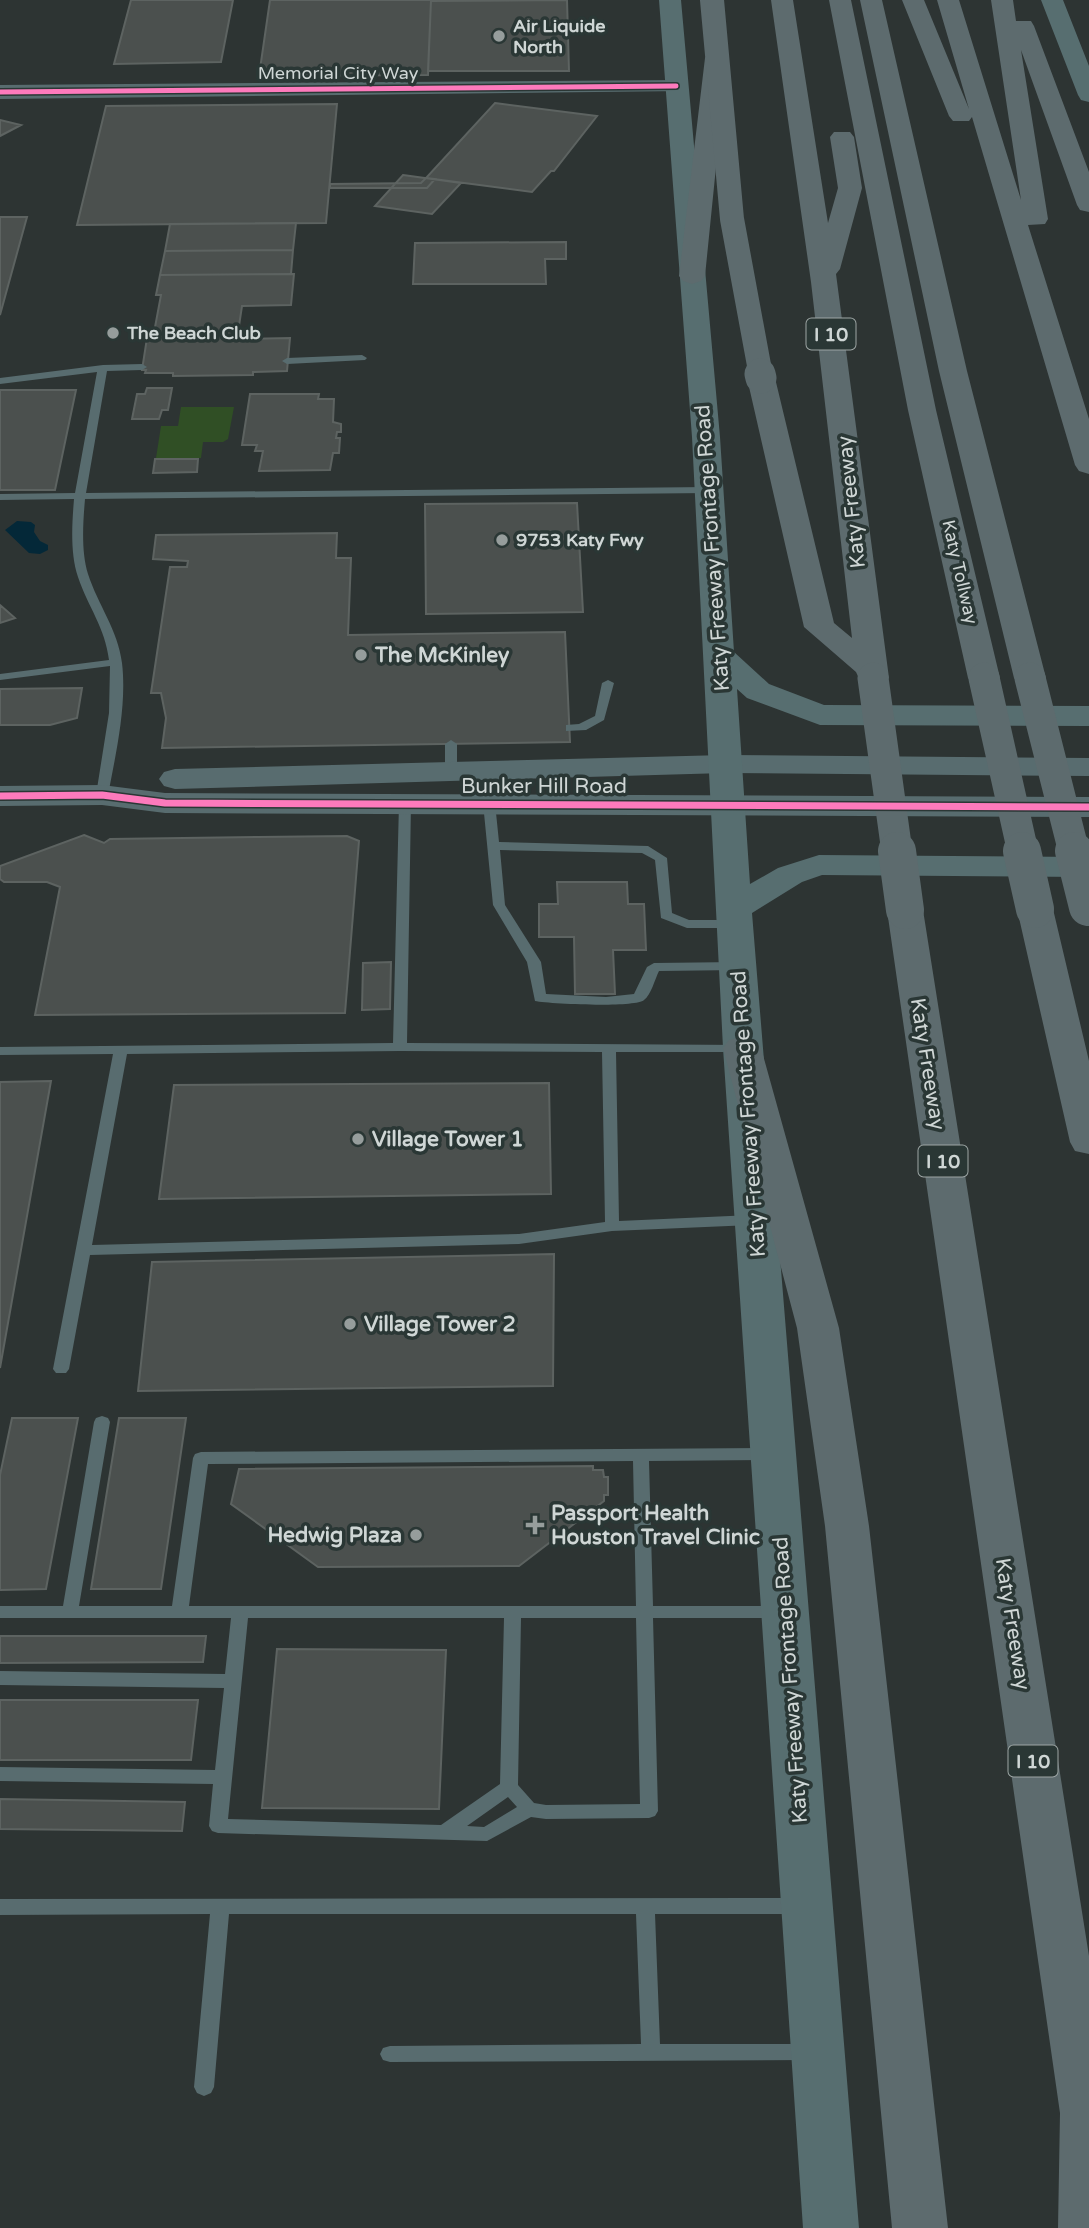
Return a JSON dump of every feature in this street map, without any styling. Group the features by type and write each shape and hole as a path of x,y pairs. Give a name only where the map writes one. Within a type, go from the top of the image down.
{"highway":[{"path":"712,0 732,219 761,378 819,627 873,674"},
{"path":"692,276 722,0"},
{"name":"Katy Freeway","path":"782,0 824,282 905,909 1088,2118 1086,2228"},
{"path":"820,0 831,71"},
{"name":"Katy Tollway","path":"840,0 922,410 1089,1142"},
{"name":"Katy Tollway","path":"871,0 953,371 1089,909"},
{"path":"913,0 1042,309"},
{"path":"948,0 1089,465"},
{"path":"1002,0 1059,366"},
{"path":"1014,0 1089,205"},
{"path":"824,282 850,188 837,110"},
{"path":"742,1048 818,1328 847,1525 920,2228"}],"main road":[{"name":"Katy Freeway Frontage Road","path":"670,0 709,490 742,1048 831,2228"},
{"path":"1052,0 1087,85"},
{"path":"719,655 758,691 820,715 1089,716"},
{"path":"734,917 790,875 820,865 1089,867"}],"street":[{"name":"Memorial City Way","path":"0,92 676,86"},
{"name":"Bunker Hill Road","path":"103,795 171,779 451,758 725,764 1089,767"},
{"name":"Bunker Hill Road","path":"0,796 103,795 165,803 1089,807"}],"lane":[{"path":"287,360 362,358"},
{"path":"0,381 103,368 142,367"},
{"path":"103,368 79,496 79,554 87,591 108,628 117,662 113,739 103,795"},
{"path":"0,497 709,490"},
{"path":"0,677 117,662"},
{"path":"570,728 582,727 600,718 608,683"},
{"path":"400,1048 405,803"},
{"path":"489,803 499,905 534,962 540,998 606,1001 639,998 654,967 738,966"},
{"path":"493,846 644,849 661,858 666,915 687,924 734,917"},
{"path":"0,1051 742,1048"},
{"path":"609,1049 612,1226"},
{"path":"61,1369 121,1050"},
{"path":"82,1250 519,1239 612,1226 755,1220"},
{"path":"70,1612 102,1422"},
{"path":"180,1612 201,1458 773,1454"},
{"path":"513,1612 509,1787 529,1809 546,1812 649,1811 641,1455"},
{"path":"0,1612 785,1612"},
{"path":"240,1612 218,1826 487,1833 529,1809"},
{"path":"0,1678 233,1681"},
{"path":"0,1774 223,1777"},
{"path":"444,1833 509,1787"},
{"path":"645,1906 651,2053"},
{"path":"0,1907 807,1906"},
{"path":"204,2087 220,1907"},
{"path":"390,2053 818,2052"}],"green space":[{"path":"181,407 234,407 228,439 223,442 203,442 201,458 156,458 161,426 178,426"}],"water":[{"path":"17,521 35,525 34,532 40,541 48,545 48,550 40,554 29,553 5,530"}],"building":[{"path":"131,0 233,0 221,62 114,64"},
{"path":"270,0 431,0 428,75 259,76"},
{"name":"Air Liquide North","path":"567,0 569,71 428,71 431,1"},
{"path":"495,103 597,116 554,171 532,192 426,178"},
{"path":"337,104 326,223 77,225 106,106"},
{"path":"0,120 21,125 0,136"},
{"path":"403,175 461,183 432,214 375,206"},
{"path":"426,178 435,179 427,188 330,188 330,184 421,183"},
{"path":"0,217 27,217 0,315"},
{"path":"296,223 293,250 165,251 170,224"},
{"path":"566,242 566,259 545,259 546,284 413,284 415,243"},
{"path":"293,250 291,274 160,275 165,251"},
{"path":"294,274 291,305 242,306 237,339 290,338 287,371 253,372 253,375 173,376 173,373 145,373 146,370 142,370 147,338 153,338 161,295 156,295 160,275"},
{"path":"147,388 172,388 168,410 162,410 159,419 132,419 137,394 145,394"},
{"path":"0,390 76,390 55,490 0,490"},
{"path":"250,394 319,394 318,399 334,399 333,422 341,424 341,432 337,432 336,438 340,438 339,453 333,453 330,470 259,471 263,451 255,451 257,445 242,445"},
{"path":"155,459 198,459 197,472 153,473"},
{"name":"9753 Katy Fwy","path":"577,503 583,612 426,614 425,504"},
{"name":"The McKinley","path":"337,533 336,558 351,558 348,635 565,632 570,742 162,748 166,718 161,693 151,693 170,567 187,567 188,561 153,559 156,535"},
{"path":"0,605 15,618 0,623"},
{"path":"82,688 77,718 50,725 0,725 0,689"},
{"path":"84,835 104,843 110,839 347,836 359,841 345,1013 35,1015 60,887 47,882 4,882 0,879 0,866"},
{"path":"557,882 627,882 628,904 644,904 646,950 613,950 615,994 575,994 574,937 539,937 539,904 558,904"},
{"path":"391,962 390,1009 362,1010 363,963"},
{"path":"51,1081 0,1368 0,1082"},
{"name":"Village Tower 1","path":"549,1083 551,1194 159,1199 174,1085"},
{"name":"Village Tower 2","path":"554,1254 553,1386 138,1391 152,1262"},
{"path":"12,1418 78,1418 46,1589 0,1590 0,1475"},
{"path":"119,1418 186,1418 161,1589 91,1589"},
{"name":"Hedwig Plaza","path":"593,1466 593,1470 603,1470 604,1477 608,1477 608,1495 604,1495 604,1501 519,1566 318,1567 231,1504 239,1469"},
{"path":"0,1636 206,1636 203,1662 0,1663"},
{"path":"277,1649 446,1650 439,1809 262,1808"},
{"path":"0,1700 198,1700 191,1760 0,1760"},
{"path":"0,1799 185,1802 182,1831 0,1829"}],"cycle path":[{"path":"0,92 676,86"},
{"path":"0,796 102,795 165,803 1089,807"}],"place":[{"name":"Air Liquide North","path":"499,36"},
{"name":"The Beach Club","path":"113,333"},
{"name":"9753 Katy Fwy","path":"502,540"},
{"name":"The McKinley","path":"361,655"},
{"name":"Village Tower 1","path":"358,1139"},
{"name":"Village Tower 2","path":"350,1324"},
{"name":"Passport Health Houston Travel Clinic","path":"535,1525"},
{"name":"Hedwig Plaza","path":"416,1535"}]}
